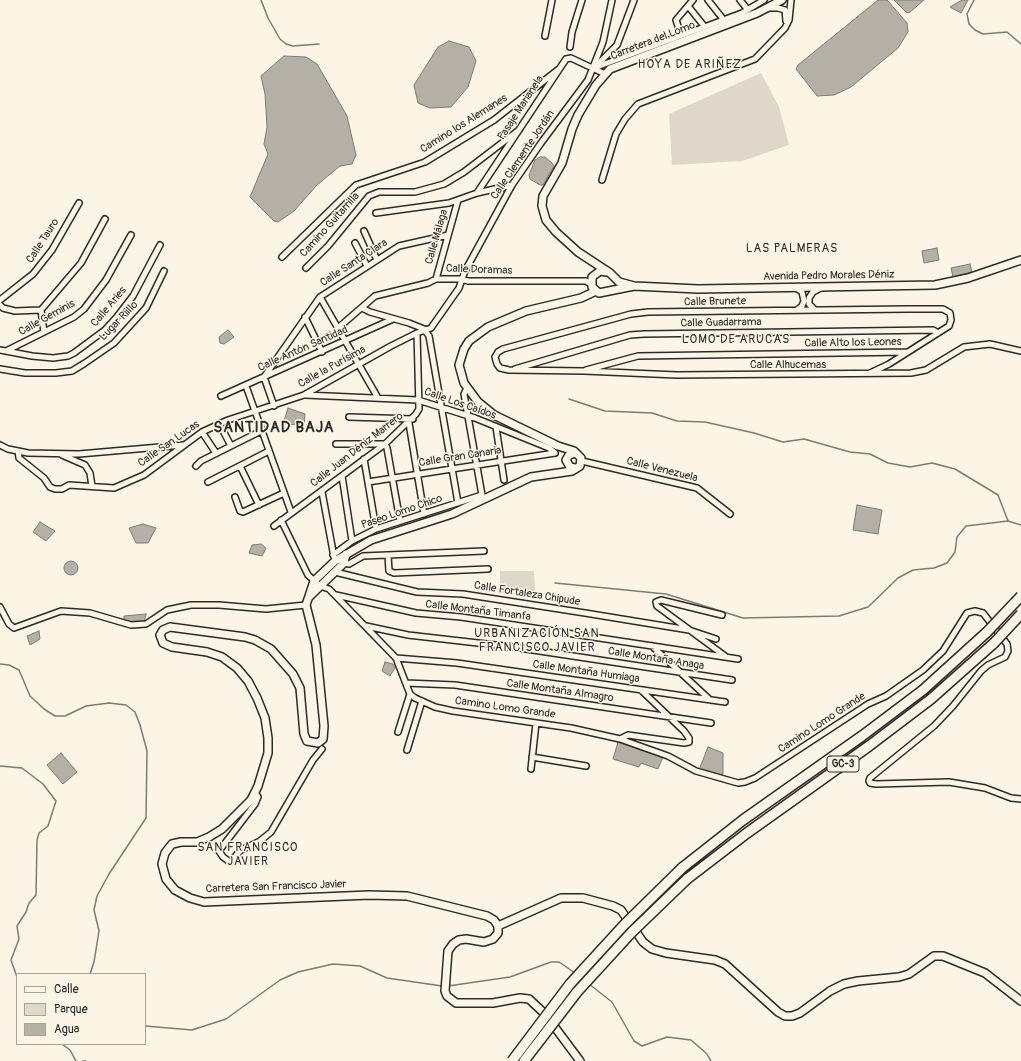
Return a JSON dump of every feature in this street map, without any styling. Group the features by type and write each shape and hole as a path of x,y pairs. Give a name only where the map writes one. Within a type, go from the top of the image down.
{"highway":[{"name":"GC-3","path":"512,1061 570,984 624,925 682,868 743,820 862,736 923,690 987,632 1021,596"},
{"name":"GC-3","path":"524,1061 577,992 631,933 687,879 747,833 869,746 931,699 994,643 1021,614"}],"main road":[{"name":"Carretera del Lomo","path":"634,286 619,282 589,260 556,232 546,220 542,206 543,196 562,163 572,129 590,92 605,74 617,65 769,8 782,0"},
{"path":"589,260 594,268 592,283"},
{"name":"Avenida Pedro Morales Déniz","path":"634,286 698,289 935,285 968,278 1021,260"},
{"path":"307,602 314,581 334,558 346,554 371,540 469,507 531,477 554,472 572,471 580,466 582,461 580,456 576,453 557,449 494,415 478,402 467,388 460,371 460,359 469,342 479,332 501,320 526,311 587,296 592,283 600,271 608,273 614,281 611,289"},
{"path":"592,283 602,293 611,289 634,286"},
{"path":"557,449 570,466 575,468"},
{"path":"554,472 561,469 567,461 568,455 576,453"},
{"path":"307,602 320,586 344,564 346,554"},
{"name":"Carretera San Francisco Javier","path":"307,602 316,645 324,726 324,739 318,743 307,741 304,734 300,688 293,674 271,649 255,640 245,637 170,627 163,630 160,635 163,643 172,648 207,652 222,657 238,668 248,681 265,718 268,738 268,753 255,792 240,812 209,838 197,842 181,842 172,844 165,853 162,864 166,879 175,890 190,898 204,902 369,895 406,896 487,916 494,920 498,926"},
{"path":"580,1061 544,1014 529,999 520,998 493,1003 462,1003 451,1000 445,991 448,952 453,944 466,939 484,942 493,939 498,933 498,926 561,898 583,898 613,906 620,910 643,942 652,949 666,953 715,960 725,964 778,1012 785,1016 792,1016 800,1013 830,991 844,984 898,977 909,974 934,956 943,956 985,973 1021,1001"}],"street":[{"path":"545,36 552,0"},
{"path":"570,47 572,32 582,0"},
{"name":"Calle Clemente Jordán","path":"461,279 512,185 540,143 588,80 603,42 612,0"},
{"path":"594,68 618,45 634,0"},
{"path":"681,35 676,20 693,0"},
{"path":"708,0 723,19"},
{"path":"740,0 748,10"},
{"path":"594,68 748,10 763,0"},
{"path":"602,180 610,148 616,134 625,119 638,104 755,59 785,28 789,20 791,0"},
{"path":"688,6 704,26"},
{"path":"769,8 785,10 785,28"},
{"name":"Pasaje Marianela","path":"477,193 566,59 571,58 594,68"},
{"path":"594,68 605,74"},
{"name":"Camino los Alemanes","path":"282,257 356,185 425,162 494,120 558,69"},
{"path":"588,80 596,85"},
{"path":"583,87 590,92"},
{"name":"Camino Guitarrilla","path":"306,268 328,246 369,196 379,192 415,192 444,184 464,172 519,130"},
{"path":"376,214 458,200 477,193 512,185"},
{"name":"Calle Málaga","path":"436,279 458,200"},
{"name":"Calle Tauro","path":"0,300 34,274 52,250 79,203"},
{"path":"0,305 3,308 16,311 41,310 81,263 105,219"},
{"path":"364,231 377,260"},
{"name":"Calle Geminis","path":"3,351 24,343 74,317 84,308 106,280 131,235"},
{"name":"Calle Santa Clara","path":"264,377 320,297 399,246 448,235"},
{"path":"355,243 367,266"},
{"name":"Calle Aries","path":"3,351 28,356 54,358 68,356 105,330 133,296 160,245"},
{"name":"Lugar Riillo","path":"0,369 25,373 56,373 72,371 114,343 146,308 164,271"},
{"name":"Calle Doramas","path":"338,328 375,296 428,283 436,279 592,283"},
{"path":"416,333 431,328 459,288 461,279"},
{"path":"815,310 809,304 809,298 813,292 822,287"},
{"path":"796,288 802,292 804,301 802,306 796,310"},
{"path":"320,297 378,398"},
{"path":"362,308 409,323 424,330 430,336 458,504"},
{"name":"Calle Brunete","path":"497,364 495,357 498,352 503,349 631,314 648,312 943,309 950,313 951,320 949,326 938,333"},
{"path":"41,310 44,332"},
{"path":"305,317 322,352"},
{"name":"Calle Antón Santidad","path":"220,396 246,386 393,319"},
{"name":"Calle Guadarrama","path":"509,370 630,335 933,330 938,333"},
{"name":"Calle la Purísima","path":"255,412 304,395 416,333"},
{"name":"Calle Juan Déniz Marrero","path":"274,526 385,444 411,421 419,408 416,333"},
{"path":"870,373 938,333"},
{"path":"24,343 28,356"},
{"name":"Calle Alhucemas","path":"497,364 500,368 509,370 584,371 677,375 911,373 926,370 964,347 978,344 990,344 1021,351"},
{"name":"Calle Alto los Leones","path":"584,371 638,356 908,352"},
{"path":"547,359 544,364 548,371"},
{"path":"264,377 274,406"},
{"path":"246,386 291,512"},
{"path":"467,388 464,394 477,464"},
{"name":"Calle Los Caídos","path":"304,395 418,400 469,416 549,448 557,449"},
{"name":"Calle San Lucas","path":"18,451 19,458 44,478 50,487 62,489 69,485 114,488 144,475 202,432 219,423 255,412"},
{"path":"349,417 411,421 417,474 424,514"},
{"path":"219,423 231,446"},
{"path":"496,427 504,480"},
{"path":"196,466 201,461 261,431"},
{"path":"202,432 216,453"},
{"path":"336,444 385,444 400,521"},
{"path":"0,445 8,449 18,451 60,454 98,454 183,445"},
{"name":"Calle Gran Canaria","path":"368,482 501,461 557,449"},
{"path":"208,482 269,451"},
{"path":"60,454 85,465 90,473 92,486"},
{"path":"364,459 376,529"},
{"name":"Calle Venezuela","path":"582,461 697,488 730,514"},
{"name":"Paseo Lomo Chico","path":"334,558 352,541 376,529 458,504 482,495 477,464"},
{"path":"240,466 259,505"},
{"path":"342,476 352,541"},
{"path":"322,492 334,558"},
{"path":"235,498 240,511 243,512 284,493"},
{"path":"281,520 308,575 320,586 329,589 396,658 410,694 398,732"},
{"path":"344,564 349,564 363,556 484,551"},
{"path":"388,555 390,571 394,573 488,569"},
{"name":"Calle Fortaleza Chipude","path":"335,572 422,593 463,594 689,630 716,639"},
{"name":"Calle Montaña Timanfa","path":"334,595 416,613 461,617 738,659"},
{"path":"722,615 661,600 656,602 657,606 726,657"},
{"path":"0,607 9,624 14,628 61,611 90,613 131,625 146,624 167,610 191,605 219,605 266,610 307,602"},
{"name":"Camino Lomo Grande","path":"410,694 422,701 453,711 571,728 620,739 668,756 696,771 738,783 745,782 775,765 868,704 886,696 923,670 943,651 967,613 975,611 983,613 1007,644 1008,651 1005,657 988,665 981,671 953,706 934,726 870,778 869,781 870,783 876,784 949,782 985,788 1011,798 1021,799"},
{"name":"Calle Montaña Anaga","path":"365,625 408,635 506,646 732,680"},
{"path":"652,646 710,700"},
{"name":"Calle Montaña Humiaga","path":"396,658 457,663 726,702"},
{"name":"Calle Montaña Almagro","path":"406,683 455,686 711,723"},
{"path":"620,739 628,735 684,743 689,742 689,738 684,732 640,690"},
{"path":"407,750 422,701"},
{"path":"531,769 536,723"},
{"path":"255,792 258,797 255,804 219,850 230,862 240,850 260,841 272,832 313,760 322,749"},
{"path":"532,757 586,766"}],"green space":[{"path":"761,73 779,107 789,145 742,161 672,165 669,114"},
{"path":"500,571 534,571 535,592 500,593"}],"water":[{"path":"878,0 887,0 907,23 908,32 898,48 851,87 834,95 817,96 796,69 798,65"},
{"path":"894,0 924,0 909,13 906,12"},
{"path":"962,0 968,0 961,13 950,7"},
{"path":"449,41 469,47 476,61 468,87 451,107 430,108 418,103 414,85 438,47"},
{"path":"284,56 306,57 317,64 347,116 356,155 352,164 340,166 317,185 294,211 278,222 274,221 250,197 268,154 264,144 267,127 265,94 261,76"},
{"path":"540,157 545,157 554,166 543,185 540,185 530,179 529,175 535,160"},
{"path":"937,248 939,260 924,263 922,251"},
{"path":"970,264 972,272 953,277 951,268"},
{"path":"228,330 234,337 224,344 220,343 219,337"},
{"path":"288,408 305,414 304,425 283,424"},
{"path":"857,505 882,510 878,534 853,530"},
{"path":"40,522 55,531 46,541 33,532"},
{"path":"143,524 156,528 148,543 136,543 129,528"},
{"path":"261,544 266,548 262,556 249,553 252,545"},
{"path":"71,561 76,563 78,568 76,573 71,575 66,573 64,568 66,563"},
{"path":"146,614 144,622 126,622 124,619 124,616"},
{"path":"39,631 40,639 30,645 27,636"},
{"path":"385,662 393,664 395,668 390,676 382,671"},
{"path":"618,742 663,757 658,769 641,763 639,767 613,759"},
{"path":"708,747 723,753 723,774 720,775 699,770"},
{"path":"61,753 77,772 63,784 47,765"}],"waterway":[{"path":"261,0 268,18 280,39 286,44 293,46 319,44"},
{"path":"974,0 967,14 969,24 975,30 983,34 1007,32 1021,44"},
{"path":"569,399 605,411 652,413 677,421 705,422 754,433 783,442 804,439 850,452 870,454 888,463 910,467 932,463 955,469 998,495 1008,521"},
{"path":"555,583 666,594 743,618 839,616 868,607 898,578 913,570 934,568 947,563 955,552 957,537 966,526 1008,521 1021,525"},
{"path":"0,664 9,665 19,670 30,696 44,709 55,716 65,716 86,706 109,703 126,705 135,712 140,725 147,751 146,818 109,874 97,896 94,910 99,931 94,962 90,973"},
{"path":"0,766 22,768 43,784 56,801 48,826 39,833 37,840 36,895 29,903 26,912 17,926 19,939 11,960 16,974"},
{"path":"448,986 510,977 551,962 559,962 575,973"},
{"path":"146,1026 192,1030 226,1019 280,980 298,972 333,964 360,966 387,978 442,986"},
{"path":"589,984 612,1002 634,1041 642,1046 667,1037 691,1040 707,1054 711,1061"},
{"path":"63,1045 70,1050 76,1061"}],"district":[{"name":"HOYA DE ARIÑEZ","path":"690,65"},
{"name":"LAS PALMERAS","path":"792,249"},
{"name":"LOMO DE ARUCAS","path":"736,340"},
{"name":"SANTIDAD BAJA","path":"274,428"},
{"name":"URBANIZACIÓN SAN FRANCISCO JAVIER","path":"537,641"},
{"name":"SAN FRANCISCO JAVIER","path":"248,855"}]}
